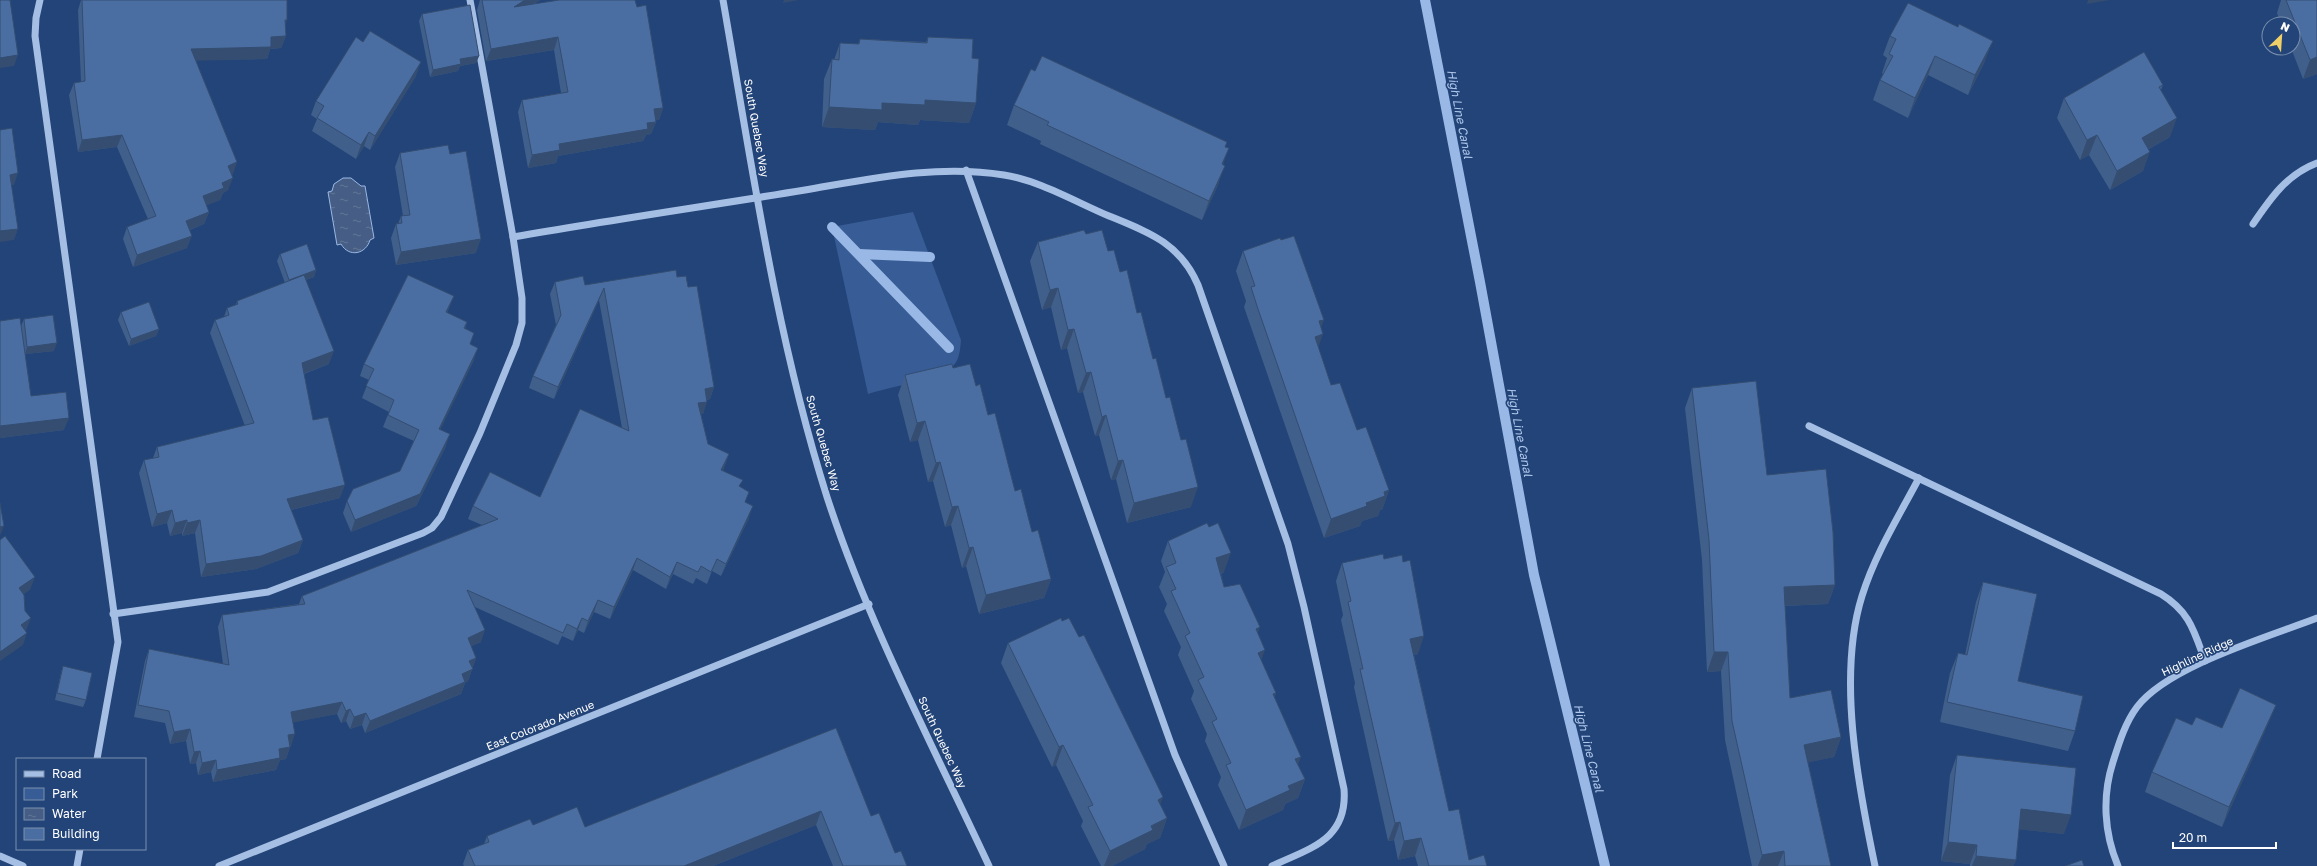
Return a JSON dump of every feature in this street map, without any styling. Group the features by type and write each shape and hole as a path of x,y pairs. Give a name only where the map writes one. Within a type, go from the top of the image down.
{"street":[{"path":"40,0 36,18 35,36 74,311 113,614 118,642 97,758"},
{"path":"113,614 268,592 432,528 449,502 480,433 521,329 522,298 513,237 470,0"},
{"name":"South Quebec Way","path":"723,0 758,196 786,340 812,446 838,527 869,604 907,692 989,866"},
{"path":"2253,224 2276,191 2306,167 2317,163"},
{"path":"513,237 758,196 890,176 966,170 1006,175 1027,181 1141,229 1167,244 1179,254 1195,278 1288,544 1304,607 1344,789 1343,815 1333,834 1315,846 1272,866"},
{"path":"966,170 1175,755 1224,866"},
{"path":"1809,426 2161,594 2175,603 2188,618 2205,661"},
{"path":"1875,866 1863,807 1854,739 1851,675 1853,643 1860,604 1871,572 1919,478"},
{"name":"East Colorado Avenue","path":"219,866 869,604"},
{"name":"Highline Ridge","path":"2118,866 2108,831 2106,790 2117,750 2129,719 2141,702 2156,687 2205,661 2317,618"},
{"path":"77,866 80,850"},
{"path":"0,856 23,866"}],"green space":[{"path":"913,212 961,340 959,354 953,366 937,375 868,394 832,227"}],"water":[{"path":"343,178 351,178 361,186 365,186 374,238 370,240 368,245 361,251 353,253 344,248 341,244 337,245 328,192 332,191 334,184"}],"building":[{"path":"0,0 10,0 18,55 0,58"},
{"path":"82,0 287,0 287,20 285,20 286,36 271,37 271,47 191,49 237,162 228,166 233,178 222,183 224,188 203,196 209,212 186,221 192,236 137,255 127,227 156,216 122,135 82,140 74,83 85,81"},
{"path":"482,0 525,0 514,7 559,0 635,0 637,7 646,5 663,108 654,109 656,122 647,123 648,129 559,144 560,150 532,155 522,100 568,92 558,37 491,49"},
{"path":"2286,0 2317,0 2317,57 2310,60 2301,38 2301,16 2292,16"},
{"path":"1908,3 1958,27 1959,24 1993,41 1975,75 1935,56 1915,98 1880,80 1893,56 1889,54 1896,39 1890,36"},
{"path":"470,5 479,56 460,59 461,64 433,70 422,14"},
{"path":"370,31 421,62 375,136 369,132 361,145 317,118 324,106 316,101 356,37 363,42"},
{"path":"928,37 973,39 972,58 979,59 976,103 925,100 925,105 882,103 882,110 829,107 832,59 839,60 840,43 859,44 860,39 927,43"},
{"path":"2144,52 2163,85 2159,87 2177,118 2142,138 2150,152 2117,171 2097,135 2087,140 2064,98"},
{"path":"1042,56 1227,142 1225,147 1229,148 1222,164 1225,166 1209,201 1047,125 1049,122 1014,105 1031,69 1035,71"},
{"path":"12,128 18,173 10,175 18,229 0,231 0,130"},
{"path":"448,145 450,154 466,151 481,239 401,252 396,224 402,223 401,216 410,215 400,153"},
{"path":"1084,230 1086,234 1102,230 1108,251 1114,250 1120,272 1127,270 1137,313 1141,312 1153,359 1156,358 1166,398 1170,397 1181,440 1186,439 1198,487 1134,503 1123,460 1118,461 1106,415 1102,417 1091,372 1086,373 1074,329 1068,330 1058,288 1050,290 1038,242"},
{"path":"1294,236 1324,320 1319,321 1323,334 1315,337 1331,385 1340,383 1357,430 1366,427 1389,490 1384,492 1385,496 1366,503 1367,506 1331,519 1258,309 1251,287 1255,286 1243,251 1280,238 1281,240"},
{"path":"307,244 316,270 289,280 280,254"},
{"path":"676,270 677,277 686,276 688,287 697,286 714,387 705,389 707,402 698,403 708,444 729,454 721,470 743,480 739,486 749,492 745,502 753,506 726,564 717,559 711,572 701,566 698,572 677,562 670,577 637,558 614,607 598,600 588,621 582,618 577,629 567,624 563,633 467,590 485,630 468,638 476,658 469,661 473,669 462,674 465,682 370,721 366,713 354,717 350,709 346,711 342,702 291,712 295,734 288,735 290,747 279,749 280,758 217,770 216,760 202,763 200,751 194,752 190,729 174,732 169,711 138,705 149,649 229,665 222,615 305,604 302,596 498,519 473,506 490,472 540,497 580,409 629,431 604,288 558,387 533,376 561,315 555,282 583,276 585,285"},
{"path":"304,275 334,351 302,363 313,420 328,417 345,485 287,499 303,540 261,556 206,564 200,520 187,523 187,520 175,523 172,510 157,514 144,460 159,457 157,447 254,423 215,320 229,315 227,308 238,304 237,301"},
{"path":"408,275 454,296 446,312 467,322 464,328 474,333 470,344 478,348 439,429 450,434 420,494 355,520 347,501 353,489 400,471 419,430 388,415 394,400 366,386 374,369 364,364"},
{"path":"149,302 159,329 131,339 121,312"},
{"path":"53,315 57,343 27,347 24,319"},
{"path":"20,318 31,396 66,392 69,418 0,426 0,321"},
{"path":"952,364 953,368 970,364 976,386 980,384 988,415 995,413 1015,491 1021,489 1032,532 1038,530 1051,579 986,595 973,547 969,548 958,506 952,507 940,462 936,463 925,421 917,423 905,375"},
{"path":"1756,381 1767,475 1826,469 1833,532 1835,585 1784,587 1790,698 1831,690 1841,737 1804,745 1831,866 1785,866 1784,851 1762,855 1732,721 1728,652 1714,652 1709,540 1692,388"},
{"path":"0,503 4,526 0,527"},
{"path":"1207,523 1209,527 1218,523 1231,553 1216,558 1224,587 1240,584 1260,627 1256,629 1265,650 1258,653 1276,693 1273,694 1301,757 1295,759 1305,779 1288,786 1290,790 1246,810 1226,765 1231,763 1212,722 1217,719 1198,680 1204,677 1185,636 1190,633 1171,591 1176,589 1166,567 1176,563 1168,541"},
{"path":"5,536 35,577 19,588 24,595 25,611 31,618 21,625 27,633 0,652 0,540"},
{"path":"1383,554 1384,559 1402,555 1403,562 1410,560 1424,636 1410,639 1449,811 1459,809 1469,860 1484,855 1487,866 1429,866 1421,838 1404,841 1400,822 1395,823 1360,669 1363,669 1348,602 1351,601 1342,563"},
{"path":"1983,582 2037,594 2018,681 2083,696 2075,731 1947,702 1958,653 1967,655"},
{"path":"1061,618 1062,621 1069,618 1079,637 1084,635 1163,797 1158,800 1167,818 1151,826 1153,830 1110,851 1088,807 1093,805 1063,745 1059,747 1008,643"},
{"path":"63,666 92,673 86,700 57,693"},
{"path":"2240,688 2276,705 2229,807 2152,772 2176,718 2192,725 2196,717 2222,728"},
{"path":"836,728 871,816 879,813 895,853 901,851 907,866 843,866 821,811 684,866 475,866 468,850 489,842 487,836 530,819 533,825 577,807 585,827"},
{"path":"1957,755 2076,768 2071,815 2021,809 2016,860 1976,856 1977,845 1948,842"},
{"path":"2082,860 2084,866 2065,866"}],"waterway":[{"name":"High Line Canal","path":"1425,0 1480,282 1534,575 1605,866"},
{"path":"832,227 949,348"},
{"path":"859,254 930,257"}]}
